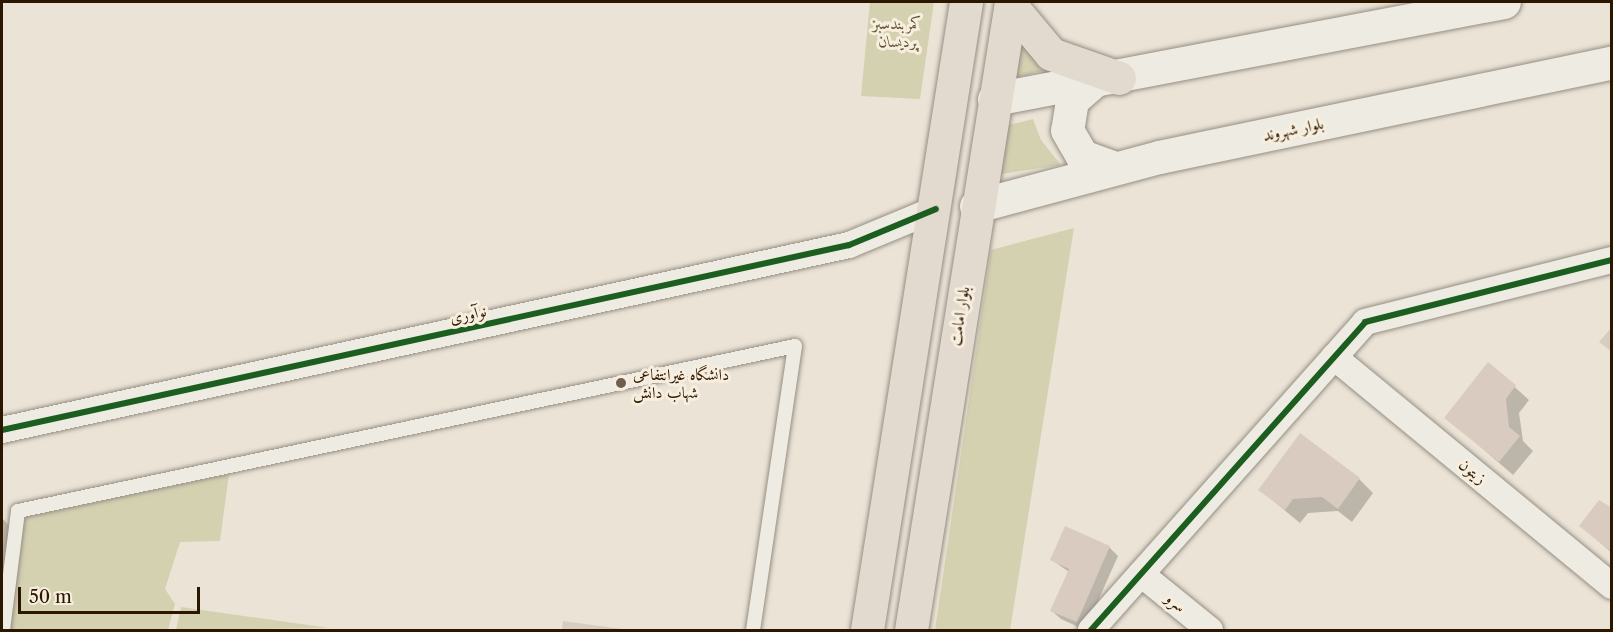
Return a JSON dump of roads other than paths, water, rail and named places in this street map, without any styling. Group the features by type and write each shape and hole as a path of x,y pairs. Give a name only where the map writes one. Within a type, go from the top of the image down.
{"main road":[{"path":"867,630 936,209 966,2"},
{"path":"953,101 994,99 1107,79 1504,2"},
{"path":"1011,4 1051,54 1107,79"},
{"name":"بلوار امامت","path":"911,630 976,206 1011,4"},
{"name":"بلوار شهروند","path":"976,206 1115,168 1611,62"},
{"path":"1107,79 1072,100 1067,130 1082,156 1115,168"},
{"path":"936,209 976,206"}],"street":[{"name":"نوآوری","path":"2,430 849,244 936,209"},
{"path":"1091,630 1365,322 1611,260"},
{"name":"زیتون","path":"1334,357 1611,586"},
{"name":"سرو","path":"1141,574 1210,630"}],"lane":[{"path":"3,630 18,511 795,346 753,630"}],"place":[{"name":"دانشگاه غیرانتفاعی شهاب دانش","path":"621,383"}],"park label":[{"name":"کمربندسبز پردیسان","path":"898,32"}]}
